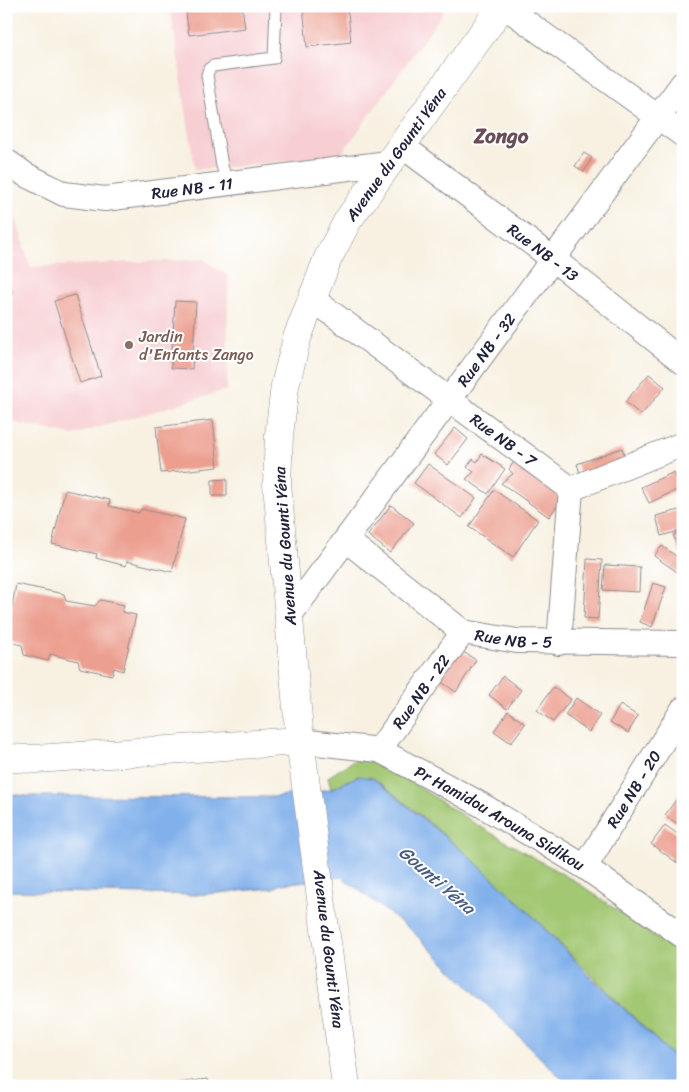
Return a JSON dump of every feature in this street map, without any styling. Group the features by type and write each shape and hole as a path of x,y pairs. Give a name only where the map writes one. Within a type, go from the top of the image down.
{"street":[{"path":"503,6 683,135"},
{"name":"Avenue du Gounti Yéna","path":"346,1086 300,741 277,484 279,435 288,376 297,338 328,258 348,220 503,6"},
{"name":"Rue NB - 32","path":"290,615 451,400 683,83"},
{"name":"Rue NB - 11","path":"6,161 64,194 105,199 228,184 394,154"},
{"name":"Rue NB - 13","path":"394,154 553,259 682,360"},
{"name":"Rue NB - 7","path":"311,298 571,489"},
{"path":"559,643 571,489 683,444"},
{"name":"Rue NB - 5","path":"346,540 463,632 494,639 559,643 683,643"},
{"name":"Rue NB - 22","path":"379,750 463,632"},
{"name":"Rue NB - 20","path":"585,867 683,709"},
{"path":"6,758 36,759 300,741"},
{"name":"Pr Hamidou Arouna Sidikou","path":"300,741 379,750 473,800 585,867 683,936"}],"lane":[{"path":"228,184 222,166 208,75 209,69 213,66 274,58 276,6"}],"shaded area":[{"path":"170,6 448,6 340,156 195,170"},
{"path":"6,192 9,194 30,267 203,259 228,276 227,390 73,435 6,421"}],"green space":[{"path":"355,760 373,761 392,770 479,826 578,883 683,956 683,1066 533,917 415,811 373,778 348,780 331,789 328,777"}],"water":[{"name":"Gounti Yéna","path":"358,776 373,778 465,853 521,904 587,973 683,1066 683,1086 569,1086 411,930 342,877 281,884 273,888 195,895 6,891 6,793 26,796 273,797 331,789"}],"building":[{"path":"185,6 242,6 245,28 189,35"},
{"path":"303,6 340,6 348,13 351,42 307,47"},
{"path":"584,153 592,158 584,172 575,166"},
{"path":"6,270 12,293 6,295"},
{"path":"75,295 101,376 80,383 54,301"},
{"path":"175,301 196,302 192,369 171,368"},
{"path":"649,374 665,387 641,415 625,402"},
{"path":"213,420 218,467 161,473 156,427"},
{"path":"455,428 468,439 448,465 434,454"},
{"path":"622,448 627,463 582,479 577,464"},
{"path":"482,454 505,469 488,494 466,479 474,472 467,467 473,459 477,462"},
{"path":"516,459 566,494 549,517 501,483 513,474 509,469"},
{"path":"428,464 476,498 462,518 414,483"},
{"path":"674,472 681,488 649,503 641,487"},
{"path":"227,479 227,496 212,496 212,480"},
{"path":"65,490 110,500 109,506 139,513 141,509 185,519 172,572 127,561 126,566 96,558 97,554 52,544"},
{"path":"494,490 538,520 513,557 469,527"},
{"path":"391,505 414,523 390,553 368,535"},
{"path":"683,509 683,530 661,536 656,516"},
{"path":"683,531 683,552 680,553 673,535"},
{"path":"662,546 683,561 683,576 654,556"},
{"path":"587,559 602,560 598,619 584,618"},
{"path":"605,565 640,567 639,592 603,590"},
{"path":"653,583 666,587 652,627 640,622"},
{"path":"16,584 64,594 66,601 95,606 100,600 124,605 122,612 136,615 123,671 114,668 112,675 80,668 78,661 50,654 48,661 24,655 22,645 6,641"},
{"path":"457,648 476,660 456,692 437,679"},
{"path":"503,676 521,690 507,709 489,695"},
{"path":"553,687 571,699 553,722 537,710"},
{"path":"576,698 600,715 589,732 565,715"},
{"path":"620,705 638,716 628,733 610,722"},
{"path":"508,711 525,724 511,743 494,731"},
{"path":"683,790 683,828 665,815"},
{"path":"665,825 683,838 683,867 651,844"},
{"path":"208,1079 209,1086 176,1086 176,1083"}],"place":[{"name":"Jardin d'Enfants Zango","path":"129,345"}],"district":[{"name":"Zongo","path":"501,136"}]}
